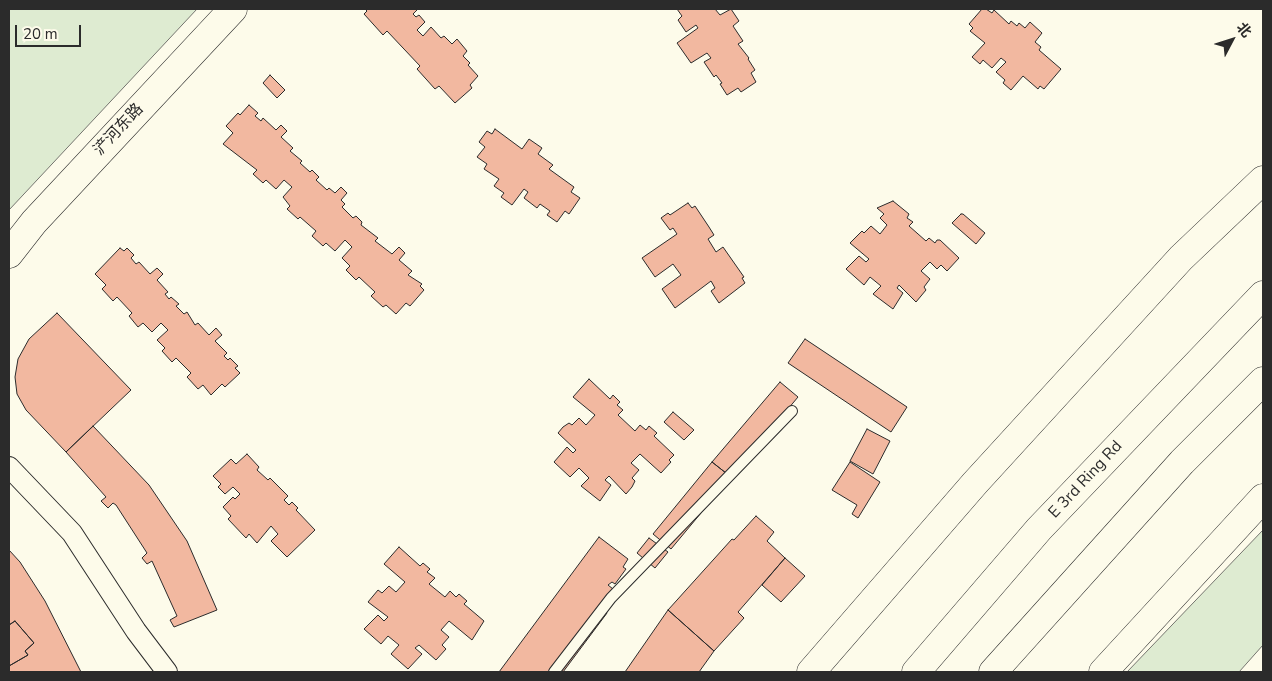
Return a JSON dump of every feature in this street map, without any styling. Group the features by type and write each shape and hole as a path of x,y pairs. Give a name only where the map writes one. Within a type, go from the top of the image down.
{"main road":[{"name":"浐河东路","path":"9,254 34,222 233,9"},
{"path":"811,672 975,482 1168,272 1263,180"},
{"name":"E 3rd Ring Rd","path":"916,672 1039,529 1263,295"},
{"path":"993,672 1176,470 1263,381"},
{"path":"1103,672 1263,498"}],"street":[{"path":"9,467 72,534 136,631 167,672"}],"lane":[{"path":"554,672 611,598 792,412"}],"green space":[{"path":"9,9 197,9 9,210"},
{"path":"1263,530 1263,645 1239,672 1127,672"}],"building":[{"path":"365,9 418,9 413,14 416,17 419,15 425,22 417,30 423,36 431,27 441,38 444,36 452,44 457,39 467,51 463,56 478,76 470,85 472,88 455,103 439,86 435,89 417,69 420,66 387,31 383,35 364,14 367,11"},
{"path":"677,9 715,9 720,15 731,9 739,21 733,26 743,41 738,44 749,58 755,70 751,73 756,82 741,92 738,88 727,95 720,84 722,83 716,75 714,77 704,62 711,58 707,53 691,63 677,43 698,28 696,25 686,32 678,20 682,16"},
{"path":"982,9 992,13 994,10 1009,24 1011,21 1017,26 1019,23 1025,28 1030,22 1042,33 1035,42 1041,47 1039,50 1061,69 1044,89 1040,86 1038,89 1023,76 1011,90 1003,83 1005,80 996,72 1006,62 1001,58 992,68 983,60 980,64 972,57 985,43 970,31 973,28 969,24"},
{"path":"270,75 285,90 277,98 263,83"},
{"path":"249,105 258,113 255,116 261,121 263,118 276,130 281,125 287,131 281,137 293,148 290,151 302,161 300,163 310,172 312,170 319,177 316,180 327,190 329,188 335,193 341,187 347,193 341,200 345,204 342,207 353,218 356,216 362,222 361,225 378,238 375,241 392,254 399,247 405,253 399,260 412,271 408,275 422,284 420,286 424,290 410,306 406,303 396,314 386,305 383,307 371,296 375,292 359,277 356,280 346,270 350,266 342,258 352,247 345,240 335,251 326,243 323,246 312,236 316,231 287,209 290,206 283,197 292,187 284,180 276,189 266,180 263,183 253,174 257,170 223,144 233,133 226,126 238,113 240,115"},
{"path":"495,129 522,149 529,139 542,148 538,154 553,165 549,169 574,187 571,192 580,198 569,214 565,211 557,222 547,215 550,211 540,204 537,208 524,198 528,192 524,189 512,205 501,197 504,193 494,186 499,179 484,169 487,164 477,157 485,147 479,142 487,131 492,134"},
{"path":"893,201 909,214 907,218 913,222 909,226 926,241 929,238 935,243 937,240 940,240 959,258 947,271 941,265 937,269 930,262 921,271 930,279 924,287 926,290 916,302 899,285 897,288 903,293 893,309 873,294 881,286 870,277 864,285 846,269 859,256 866,262 869,259 850,243 862,231 864,233 871,226 880,234 887,225 880,218 884,214 877,208"},
{"path":"688,203 692,208 695,206 714,235 708,239 716,252 723,247 744,277 742,278 745,283 719,303 711,291 715,288 711,281 675,308 662,289 681,275 673,264 655,277 642,258 677,234 673,228 670,230 661,218 668,213 670,215"},
{"path":"961,214 985,233 976,244 952,223"},
{"path":"120,248 124,251 127,248 134,255 131,258 136,264 139,262 150,274 157,268 163,274 157,280 168,292 165,294 169,299 171,297 179,304 176,306 184,314 187,312 195,325 198,323 209,335 216,328 222,335 215,341 227,353 224,356 228,360 230,358 238,366 235,368 240,373 225,387 222,384 211,395 203,385 198,389 187,377 191,373 176,358 172,362 162,351 165,348 157,340 168,330 161,323 152,332 143,323 138,327 129,316 132,313 117,297 113,301 102,289 106,285 95,274"},
{"path":"57,313 131,390 66,452 26,410 17,394 15,377 18,359 29,339"},
{"path":"805,339 907,407 891,432 788,363"},
{"path":"589,379 610,399 613,395 620,402 617,405 623,410 618,415 635,431 640,425 646,430 649,426 657,433 654,436 674,455 669,460 671,462 661,473 640,454 631,463 639,470 632,478 635,481 632,487 626,494 609,476 605,480 611,485 600,501 581,486 589,478 579,468 570,477 554,462 567,447 573,453 576,450 558,433 563,427 569,423 572,425 579,418 586,425 595,415 573,397"},
{"path":"780,382 798,397 731,477 712,462"},
{"path":"673,412 694,430 684,440 664,422"},
{"path":"93,426 149,485 187,541 217,610 174,627 170,620 177,616 152,561 147,564 142,558 147,553 116,505 113,503 108,508 101,501 106,497 66,452"},
{"path":"867,429 890,441 873,474 850,461"},
{"path":"247,454 259,467 257,470 268,480 270,478 288,496 284,500 289,505 292,502 298,508 296,510 315,530 287,557 271,541 278,534 271,526 257,543 249,534 246,538 228,519 231,516 223,507 233,497 235,499 240,494 233,487 225,494 218,487 221,484 213,476 231,459 236,464"},
{"path":"712,462 731,477 671,549 653,534"},
{"path":"850,462 880,482 858,518 852,514 857,505 832,490"},
{"path":"756,516 774,532 767,541 785,558 738,612 744,618 714,651 668,610 732,539 734,540"},
{"path":"599,537 628,559 623,567 626,569 615,584 612,582 608,585 618,593 605,610 607,613 563,672 499,672"},
{"path":"649,538 668,552 655,568 637,553"},
{"path":"399,547 420,566 423,563 430,569 427,572 435,578 429,584 445,597 450,591 456,597 459,594 467,601 464,604 484,621 472,640 449,621 441,630 449,637 442,645 446,649 436,660 419,645 415,648 422,654 408,669 391,654 399,645 388,636 381,644 364,629 378,615 384,621 388,617 368,602 378,590 382,593 389,586 396,592 405,582 384,564"},
{"path":"9,550 20,562 45,601 81,672 10,672 9,666 28,655 25,651 34,643 15,621 9,625"},
{"path":"785,558 805,576 781,602 762,585"},
{"path":"668,610 714,651 699,672 625,672"},
{"path":"15,621 34,643 25,651 28,655 9,666 9,625"}]}
